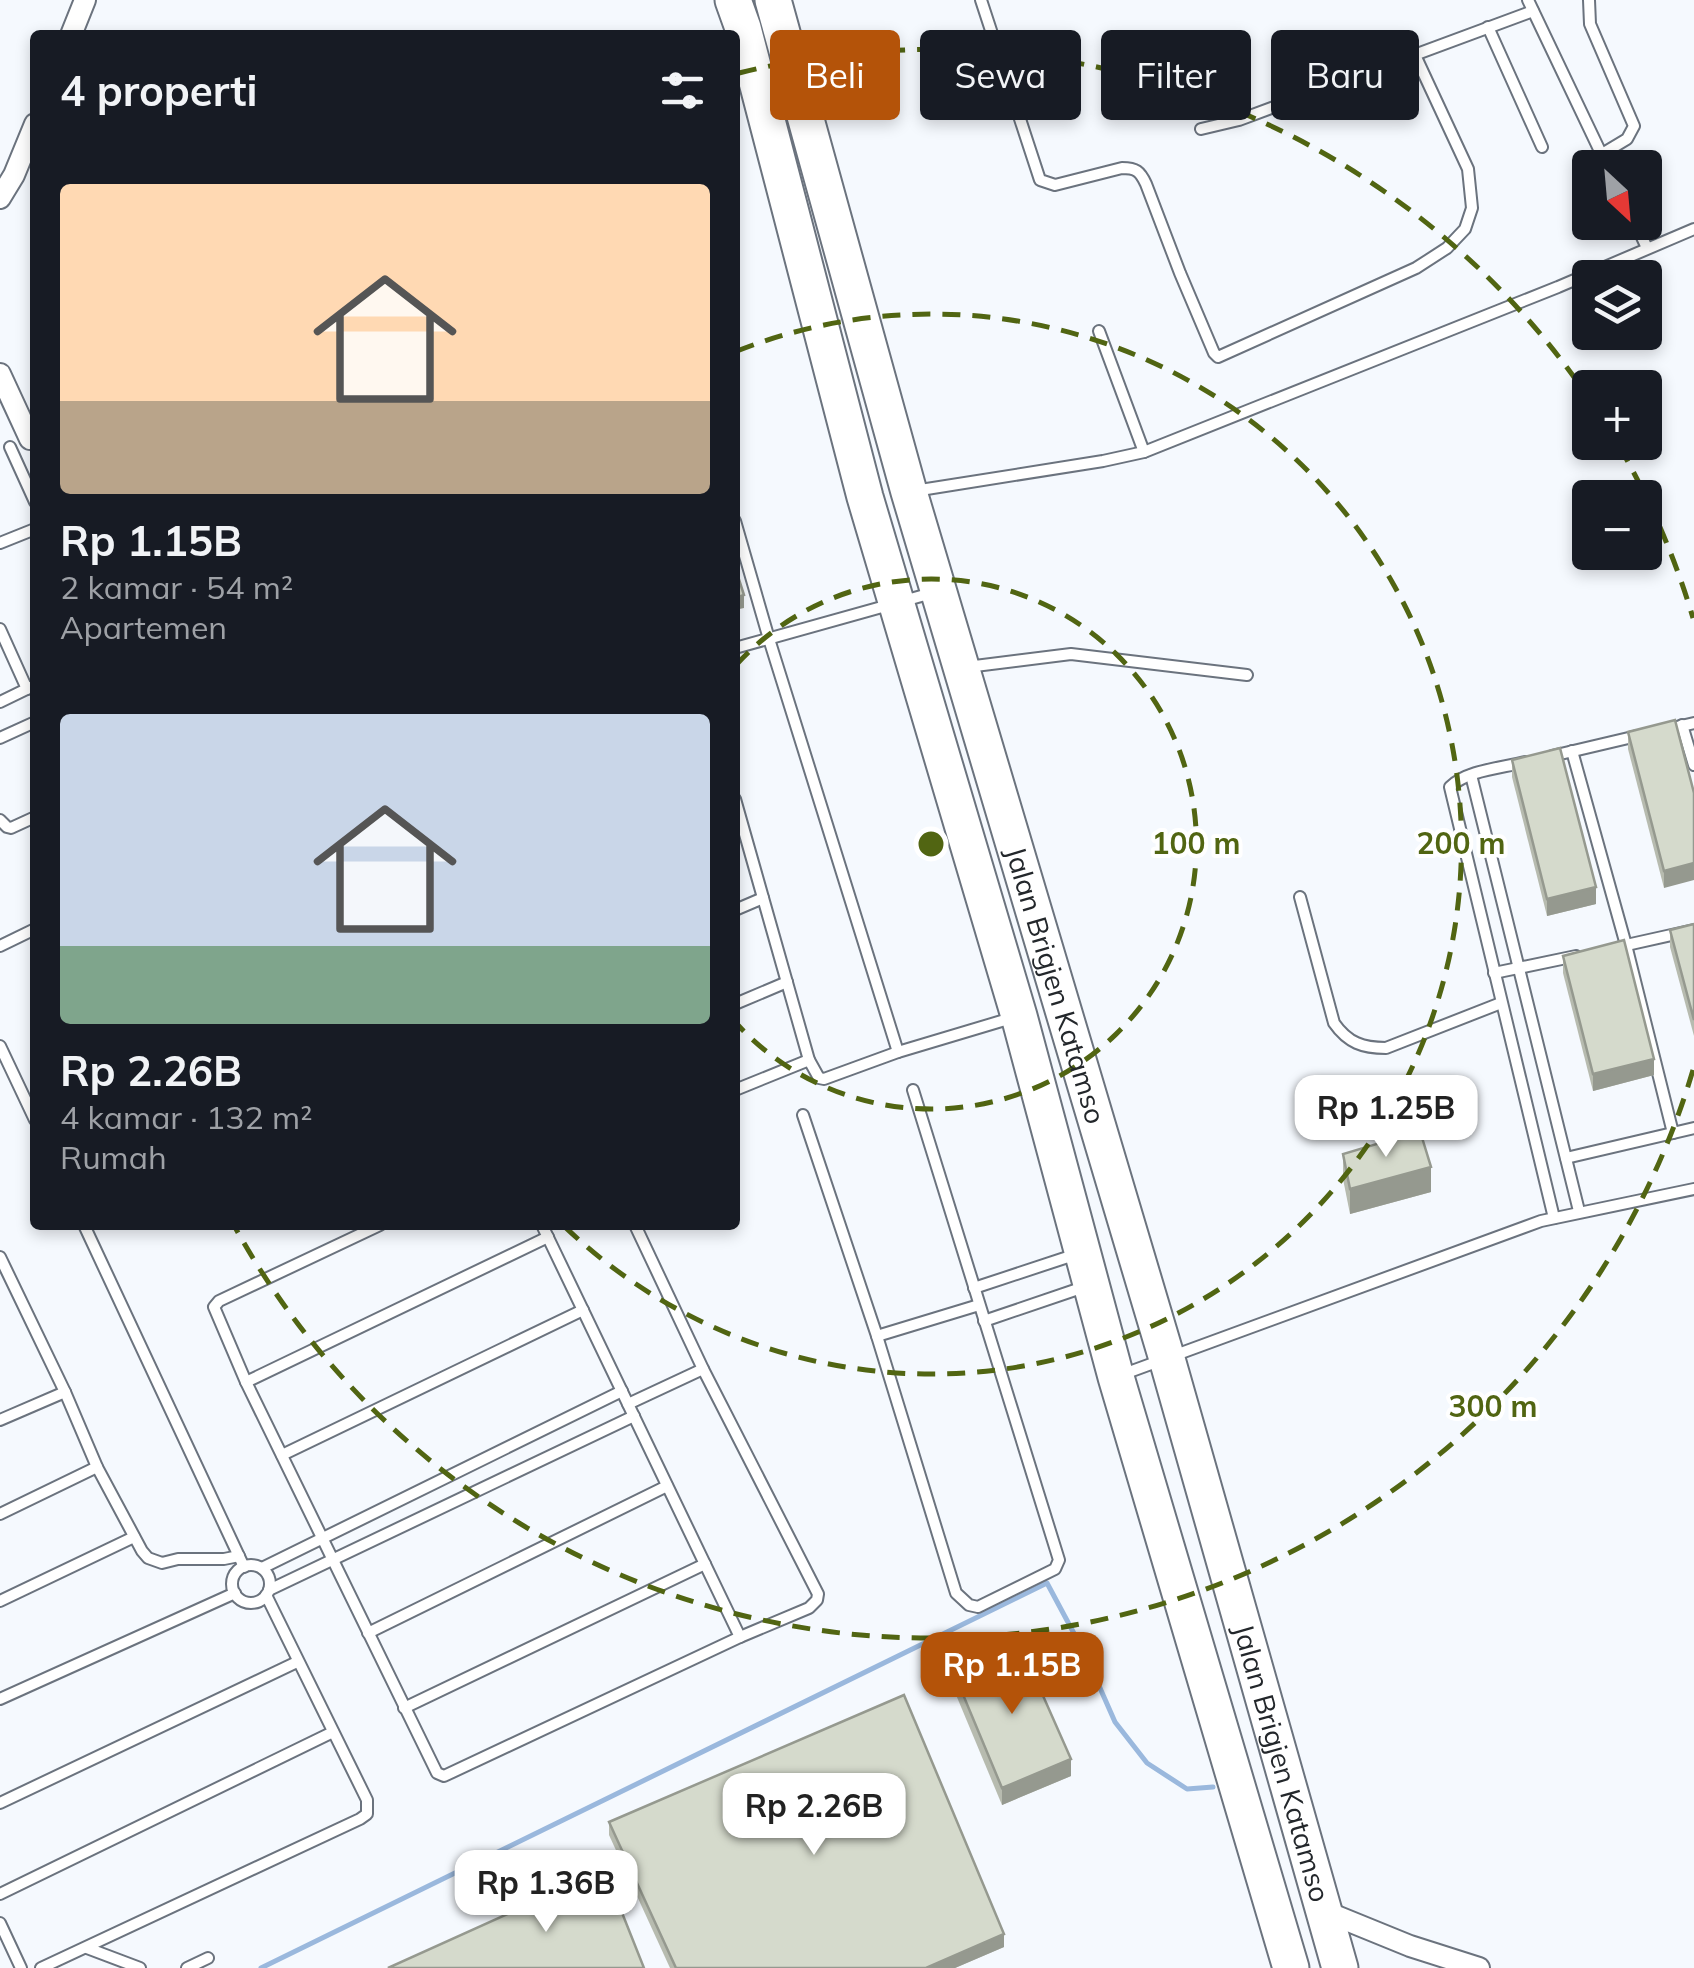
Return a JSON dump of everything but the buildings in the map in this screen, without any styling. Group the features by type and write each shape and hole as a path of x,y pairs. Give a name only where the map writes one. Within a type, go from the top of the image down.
{"highway":[{"name":"Jalan Brigjen Katamso","path":"733,0 739,30"},
{"name":"Jalan Brigjen Katamso","path":"773,0 908,492 1167,1360 1340,1968"},
{"name":"Jalan Brigjen Katamso","path":"740,34 752,91 778,165 895,604 1018,1016 1116,1377 1291,1968"},
{"path":"778,165 816,154"}],"street":[{"path":"73,30 85,0"},
{"path":"0,198 30,136"},
{"path":"0,374 19,443"},
{"path":"1324,1911 1410,1946 1479,1968"}],"lane":[{"path":"982,0 1040,180 1055,185 1122,168 1138,171 1218,357 1416,268 1448,248 1465,229 1472,208 1468,169 1419,63"},
{"path":"1589,0 1590,24 1634,126 1626,139 1608,150"},
{"path":"1419,53 1488,28 1530,6 1600,150"},
{"path":"1488,28 1542,148"},
{"path":"1201,129 1271,108"},
{"path":"908,492 1144,452 1694,228"},
{"path":"1643,240 1647,248"},
{"path":"1100,331 1144,452"},
{"path":"19,443 30,484"},
{"path":"0,544 30,530"},
{"path":"740,538 898,1052"},
{"path":"740,647 938,592"},
{"path":"0,629 30,685"},
{"path":"961,668 1072,654 1247,675"},
{"path":"0,702 30,687"},
{"path":"0,738 30,724"},
{"path":"1664,730 1688,724 1694,765"},
{"path":"1554,1218 1450,787 1452,782 1471,775 1645,734"},
{"path":"1572,751 1673,1133"},
{"path":"1471,775 1580,1211"},
{"path":"0,820 11,828 30,819"},
{"path":"740,822 816,1075 824,1079 1018,1016"},
{"path":"1300,897 1334,1023 1354,1043 1386,1048 1501,1003"},
{"path":"740,908 763,898"},
{"path":"1608,948 1694,930"},
{"path":"0,946 30,931"},
{"path":"1494,973 1590,952"},
{"path":"740,1002 787,982"},
{"path":"0,1046 30,1109"},
{"path":"740,1088 809,1060"},
{"path":"803,1114 956,1593 969,1605 978,1606 1056,1569 1059,1560 913,1090"},
{"path":"1566,1158 1694,1128"},
{"path":"1116,1377 1554,1218 1694,1189"},
{"path":"86,1230 241,1561 232,1581 234,1593 244,1601 262,1600 268,1593 333,1559 634,1416"},
{"path":"370,1230 215,1304 214,1308 404,1708 437,1773 444,1776 809,1608 817,1600 818,1594 702,1369 637,1230"},
{"path":"544,1230 740,1637"},
{"path":"246,1382 548,1237"},
{"path":"0,1257 97,1467 148,1558 155,1562 241,1561 262,1568 269,1578 268,1593 297,1662 367,1800 367,1814 360,1819 41,1968"},
{"path":"974,1288 1086,1268"},
{"path":"984,1321 1086,1268"},
{"path":"877,1336 979,1305"},
{"path":"282,1455 583,1310"},
{"path":"628,1404 702,1369"},
{"path":"262,1568 622,1391"},
{"path":"0,1420 65,1392"},
{"path":"0,1514 97,1467"},
{"path":"368,1633 667,1486"},
{"path":"0,1601 134,1537"},
{"path":"404,1708 704,1564"},
{"path":"0,1699 234,1593"},
{"path":"0,1803 297,1662"},
{"path":"0,1894 332,1732"},
{"path":"0,1924 21,1968"},
{"path":"88,1948 140,1968"},
{"path":"187,1968 208,1958"}],"waterway":[{"path":"261,1968 1047,1583 1115,1722 1147,1763 1187,1789 1213,1787"}]}
